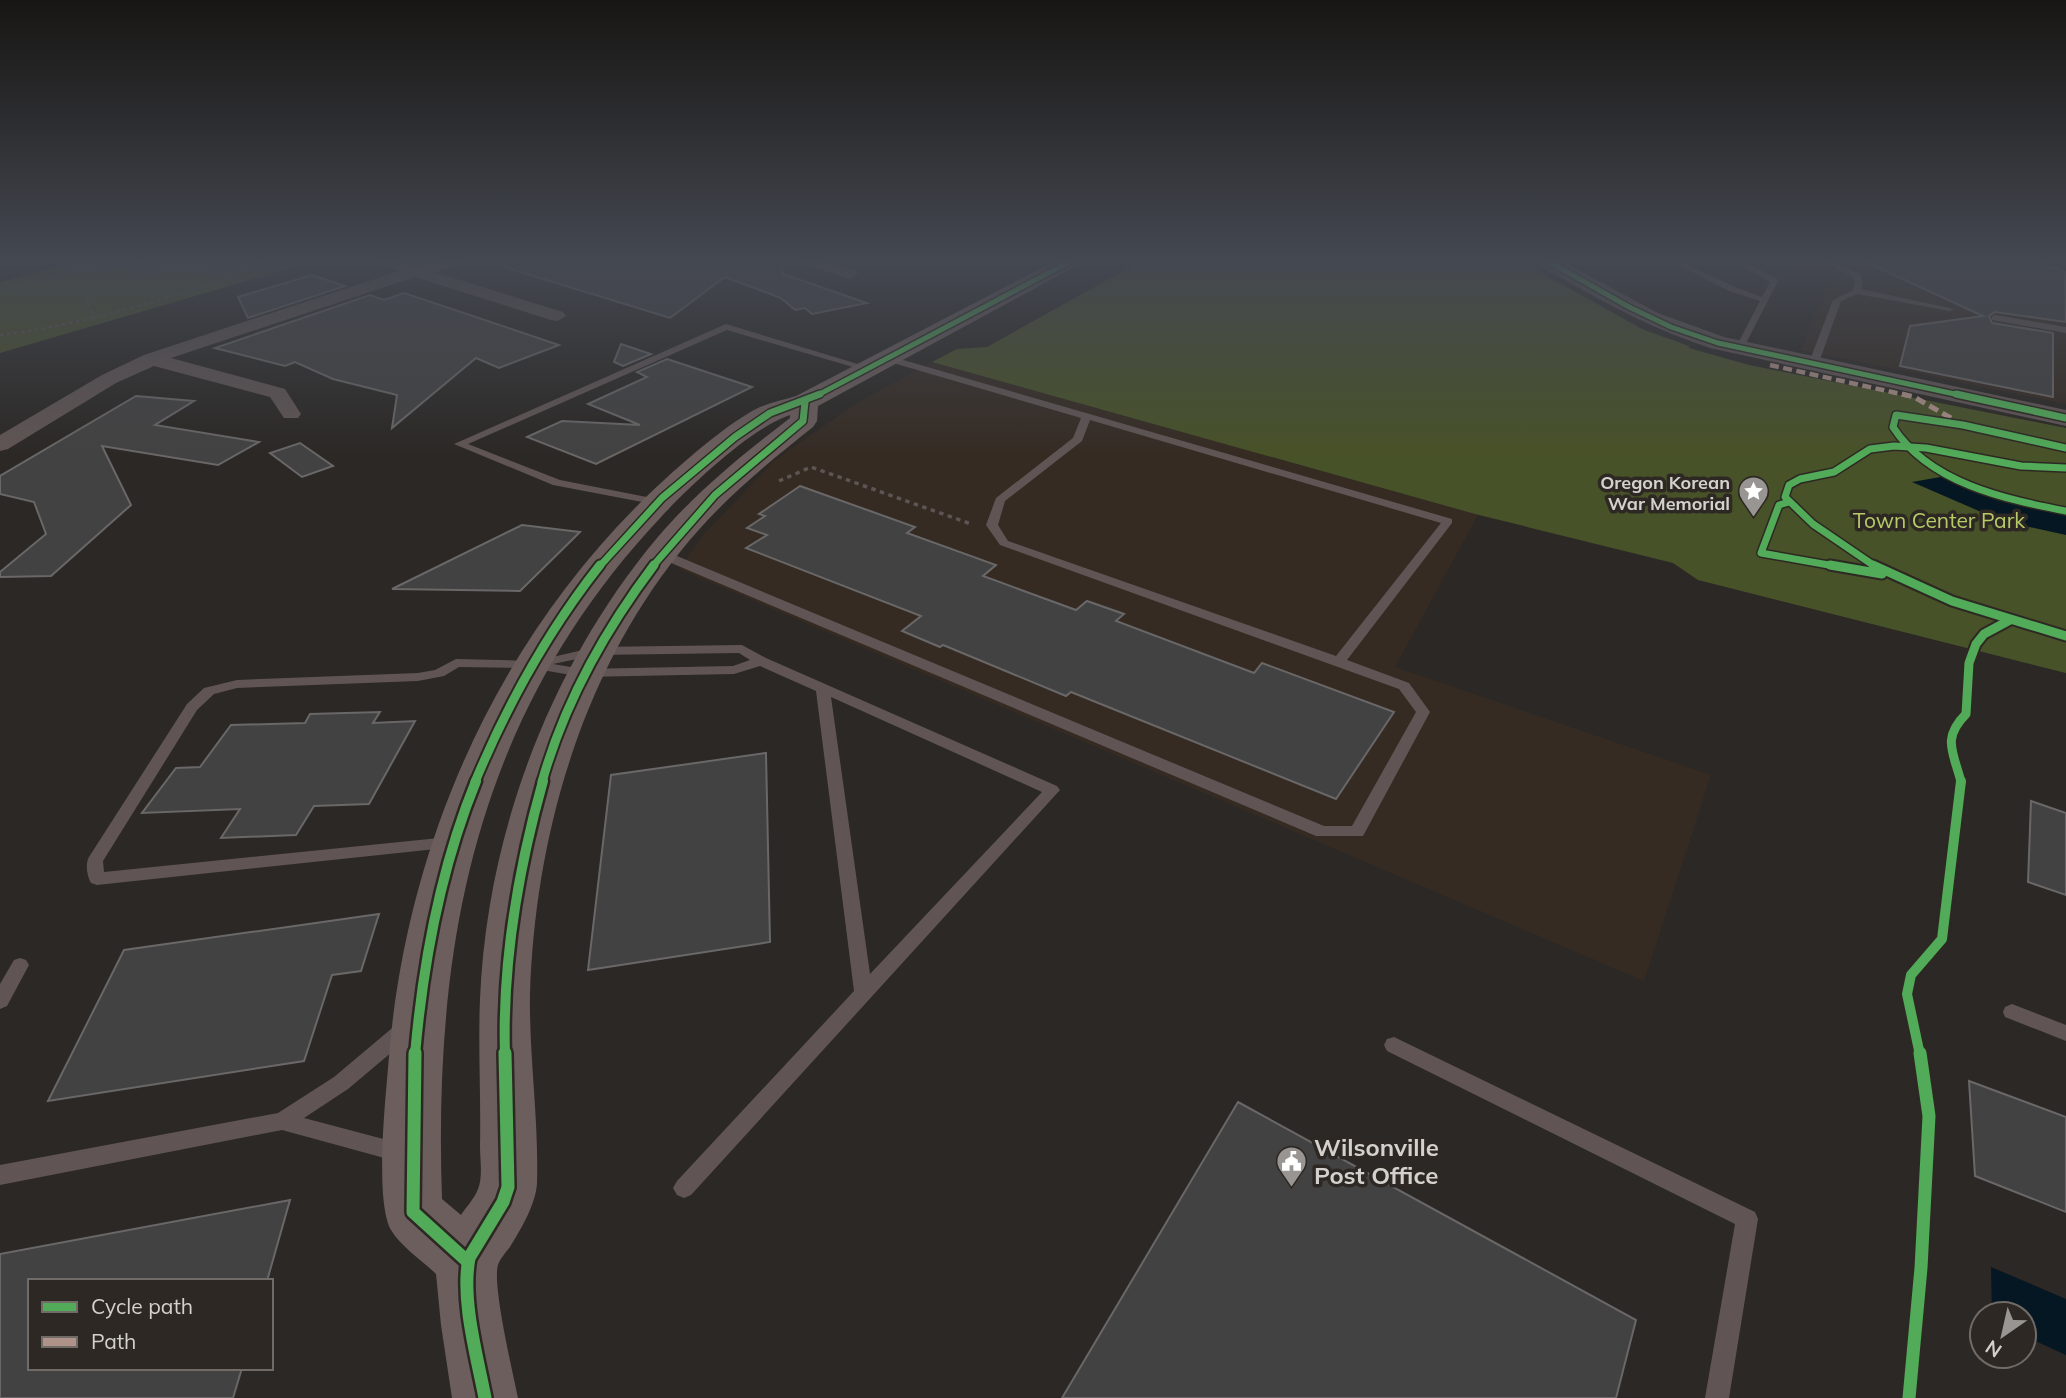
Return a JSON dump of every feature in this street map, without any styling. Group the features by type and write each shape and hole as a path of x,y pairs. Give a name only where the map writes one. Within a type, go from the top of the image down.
{"main road":[{"path":"467,1261 413,1212 412,1155 419,1017 429,943 454,842 491,742 530,664 601,562 658,502 707,458 769,413 805,402 948,325"},
{"path":"485,1398 473,1327 467,1261 508,1191 504,1029 507,970 528,828 544,771 590,662 627,601 661,554 716,494 803,421 805,402"}],"street":[{"path":"0,444 109,379 151,359 247,325"},
{"path":"1666,325 1739,349 2066,418"},
{"path":"151,359 278,393 291,414"}],"lane":[{"path":"1739,349 1751,325"},
{"path":"1813,365 1828,325"},
{"path":"2040,325 2066,330"},
{"path":"658,502 557,483 459,444 726,327 876,363 1086,416 1448,521 1339,662"},
{"path":"661,554 1322,832 1357,832 1423,712 1404,686 1004,542 992,525 1000,499 1078,439 1086,416"},
{"path":"454,842 97,879 95,860 192,707 209,691 237,684 418,677 439,673 456,663 590,662 742,649 761,661 1052,790 684,1188"},
{"path":"530,664 590,662 734,670 761,661"},
{"path":"823,688 864,994"},
{"path":"0,1001 20,965"},
{"path":"2012,1012 2066,1033"},
{"path":"0,1175 282,1121 341,1083 419,1017"},
{"path":"1394,1045 1747,1219 1717,1398"},
{"path":"282,1121 412,1155"}],"path":[{"path":"0,335 68,325"},
{"path":"774,484 811,467 998,534"}],"shaded area":[{"path":"1811,325 2066,325 2066,404 1801,350"},
{"path":"932,362 1478,515 1395,667 1711,775 1644,981 679,569 704,534 774,461 855,404"}],"green space":[{"path":"0,325 95,325 0,353"},
{"name":"Town Center Park","path":"1026,325 1635,325 1689,348 1749,365 2066,428 2066,673 1698,580 1673,563 1475,514 932,362 957,349 987,347"}],"water":[{"path":"1946,476 1987,494 2066,514 2066,535 2002,521 1912,482"},
{"path":"1991,1267 2066,1299 2066,1355 2038,1342 2038,1300 1992,1300"}],"building":[{"path":"282,325 500,325 559,345 499,368 476,358 392,428 397,395 333,379 295,362 285,366 215,348"},
{"path":"2006,325 2053,333 2053,397 1900,366 1910,326"},
{"path":"621,344 651,354 623,366 614,362"},
{"path":"667,359 752,387 596,464 527,437 562,421 640,425 588,404 647,377 637,372"},
{"path":"136,396 194,401 155,425 259,442 218,465 102,446 131,505 51,576 0,577 0,572 46,534 34,502 0,494 0,476"},
{"path":"300,443 333,466 302,477 270,453"},
{"path":"800,486 915,527 907,533 996,565 983,576 1076,610 1087,601 1124,614 1116,621 1254,673 1262,663 1394,712 1336,799 1071,692 1066,696 902,631 921,616 746,548 767,535 747,528 765,516 759,514"},
{"path":"522,525 580,532 520,591 392,589"},
{"path":"380,712 373,723 415,721 369,804 314,806 296,835 221,838 240,809 142,813 176,768 200,767 231,725 305,723 310,714"},
{"path":"766,753 770,942 588,970 611,775"},
{"path":"2031,801 2066,813 2066,895 2028,882"},
{"path":"379,914 361,971 332,975 304,1061 48,1101 124,950"},
{"path":"1969,1081 2066,1117 2066,1212 1975,1176"},
{"name":"Wilsonville Post Office","path":"1238,1102 1636,1320 1616,1398 1062,1398"},
{"path":"290,1200 268,1279 28,1279 28,1370 241,1370 233,1398 0,1398 0,1254"}],"marked path":[{"path":"1770,365 1914,397 1951,418"}],"cycle path":[{"path":"467,1261 413,1212 413,1108 417,1031 431,935 448,865 470,797 497,730 530,666 568,606 612,550 662,498 698,467 761,418 805,402 950,325"},
{"path":"1667,325 1718,343 2066,418"},
{"path":"485,1398 472,1325 467,1268 473,1250 503,1202 508,1187 505,1023 507,968 515,901 527,836 545,773 568,712 596,653 629,597 669,544 715,495 803,421 805,402"},
{"path":"2066,448 1963,425 1896,415 1893,427 1904,445 1944,473 1995,494 2066,511"},
{"path":"2066,468 2013,465 1910,446 1878,447 1863,452 1834,472 1793,481 1786,490 1785,497 1813,524 1845,548 1915,586 1991,615 2066,636"},
{"path":"1789,502 1779,505 1761,553 1882,574"},
{"path":"1909,1398 1921,1268 1929,1116 1916,1026 1907,994 1911,975 1942,939 1961,782 1950,738 1957,722 1966,714 1969,663 1981,637 2010,620"}],"place":[{"name":"Oregon Korean War Memorial","path":"1753,519"},
{"name":"Wilsonville Post Office","path":"1291,1188"}]}
